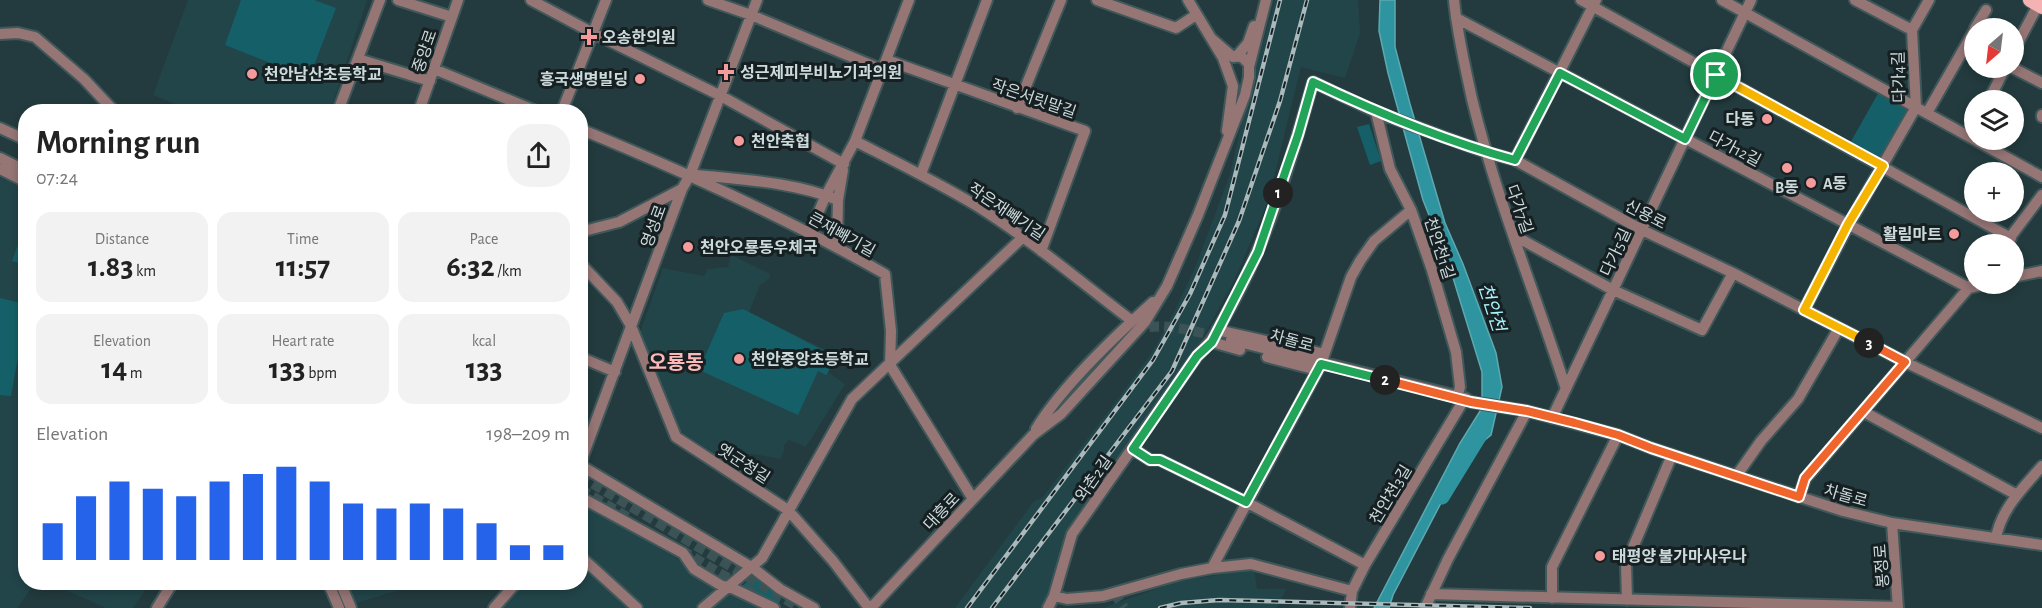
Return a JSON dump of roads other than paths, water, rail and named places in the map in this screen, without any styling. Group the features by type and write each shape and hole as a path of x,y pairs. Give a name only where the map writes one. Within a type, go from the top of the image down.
{"street":[{"path":"341,104 380,0"},
{"path":"398,0 452,17"},
{"name":"중앙로","path":"422,104 458,0"},
{"path":"531,0 721,96 844,164"},
{"path":"565,104 606,0"},
{"name":"작은서릿말길","path":"708,0 885,65 954,85 1085,131 1041,251"},
{"name":"영성로","path":"588,443 682,189 690,175 757,0"},
{"path":"810,232 826,195 855,141 909,0"},
{"path":"921,174 987,0"},
{"path":"1017,108 1061,0"},
{"path":"1097,0 1176,28 1196,15"},
{"path":"1188,0 1212,39 1231,64 1239,80 1246,77 1254,56 1266,0"},
{"path":"1224,148 1233,86 1231,64 1248,43 1261,0"},
{"name":"다가7길","path":"1454,0 1485,152 1566,389"},
{"path":"1581,0 1595,3 1716,75 1883,166 1996,234"},
{"path":"1722,0 1927,113 1964,130"},
{"name":"다가5길","path":"1552,418 1751,0"},
{"path":"1855,0 1912,30"},
{"name":"다가4길","path":"1804,310 1848,224 1916,107 1912,30 1929,0"},
{"path":"1515,160 1595,3"},
{"path":"2024,30 2037,4"},
{"path":"1982,18 1986,10"},
{"name":"다가12길","path":"1456,18 1848,224 1964,282"},
{"path":"0,34 18,33 35,37 84,79 107,104"},
{"path":"1927,113 1964,49"},
{"path":"358,59 430,81"},
{"path":"1224,148 1239,113 1249,69 1247,60 1231,64"},
{"path":"434,69 519,104"},
{"path":"2024,74 2042,83"},
{"name":"와촌2길","path":"1048,608 1054,596 1072,534 1197,356 1212,342 1258,252 1298,135 1313,82 1376,112"},
{"name":"신용로","path":"1376,112 1485,152 1515,160 1642,230 2042,428"},
{"name":"천안천1길","path":"1376,112 1390,169 1411,210 1432,270 1456,352 1460,387 1464,399"},
{"path":"0,128 18,136"},
{"path":"588,132 690,175 786,186 838,200"},
{"name":"작은재빼기길","path":"855,141 921,174 977,206 1041,251 1132,321"},
{"name":"대흥로","path":"870,608 1033,435 1061,414 1145,322 1167,286 1224,148"},
{"path":"1998,150 2042,177"},
{"path":"0,158 18,167"},
{"path":"837,246 838,200 844,164"},
{"path":"0,169 18,178"},
{"name":"큰재빼기길","path":"690,175 810,232 885,274 891,331 890,365"},
{"path":"588,230 619,222 682,189"},
{"path":"2013,234 2042,195"},
{"path":"1212,568 1321,363 1351,277 1374,241 1411,210"},
{"path":"1513,236 1613,290 1702,330 1732,273"},
{"path":"703,608 753,568 762,558 852,399 1022,238"},
{"name":"옛군청길","path":"588,271 617,302 632,326 676,437 788,510 870,608"},
{"path":"2024,275 2042,272"},
{"path":"1799,497 1805,478 1964,293"},
{"name":"대흥로","path":"1033,435 1049,409 1132,321 1160,295"},
{"path":"1737,475 1761,441 1798,399 1839,328"},
{"path":"1217,330 1321,363"},
{"path":"1033,435 1122,339"},
{"name":"차돌로","path":"1231,340 1618,435 1843,511 1892,523 2042,544"},
{"path":"1212,342 1321,363"},
{"path":"588,360 615,372"},
{"path":"890,365 973,499"},
{"name":"천안천3길","path":"1350,608 1352,591 1365,565 1464,399"},
{"path":"1425,608 1527,411"},
{"path":"1864,412 2017,495"},
{"path":"1552,598 1552,567 1618,435"},
{"path":"1133,449 1150,460 1160,460 1246,502 1365,565"},
{"path":"1627,600 1626,564 1672,454"},
{"path":"1996,538 1999,522 2017,495 2042,466"},
{"path":"588,469 753,568 780,589 814,608"},
{"path":"588,501 683,553 694,569 722,586 730,587 774,608"},
{"name":"봉정로","path":"1892,523 1898,608"},
{"path":"588,563 637,608"},
{"path":"1054,596 1067,599 1103,596 1212,568 1251,564 1352,591"},
{"path":"157,608 168,590"},
{"path":"331,590 339,608"},
{"path":"343,590 351,608"},
{"path":"494,608 510,590"},
{"path":"1431,594 1898,608"}],"waterway":[{"name":"천안천","path":"1442,497 1480,435"}],"tunnel":[{"path":"1122,339 1141,329 1165,327 1231,340"},
{"path":"588,481 800,608"},
{"path":"588,494 629,518"},
{"path":"681,550 760,597"},
{"path":"1114,593 1124,608"}],"railway":[{"path":"967,608 1153,360 1190,294 1225,215 1280,0"},
{"path":"992,608 1172,371 1239,221 1280,101 1307,0"},
{"path":"1160,608 1181,603 1219,600 1530,608"}],"place":[{"name":"오송한의원","path":"589,37"},
{"name":"성근제피부비뇨기과의원","path":"726,72"},
{"name":"천안남산초등학교","path":"252,74"},
{"name":"흥국생명빌딩","path":"640,79"},
{"name":"다동","path":"1767,119"},
{"name":"천안축협","path":"739,141"},
{"name":"B동","path":"1787,168"},
{"name":"A동","path":"1811,183"},
{"name":"활림마트","path":"1954,234"},
{"name":"천안오룡동우체국","path":"688,247"},
{"name":"천안중앙초등학교","path":"739,359"},
{"name":"태평양 불가마사우나","path":"1600,556"}],"district":[{"name":"오룡동","path":"676,362"}]}
